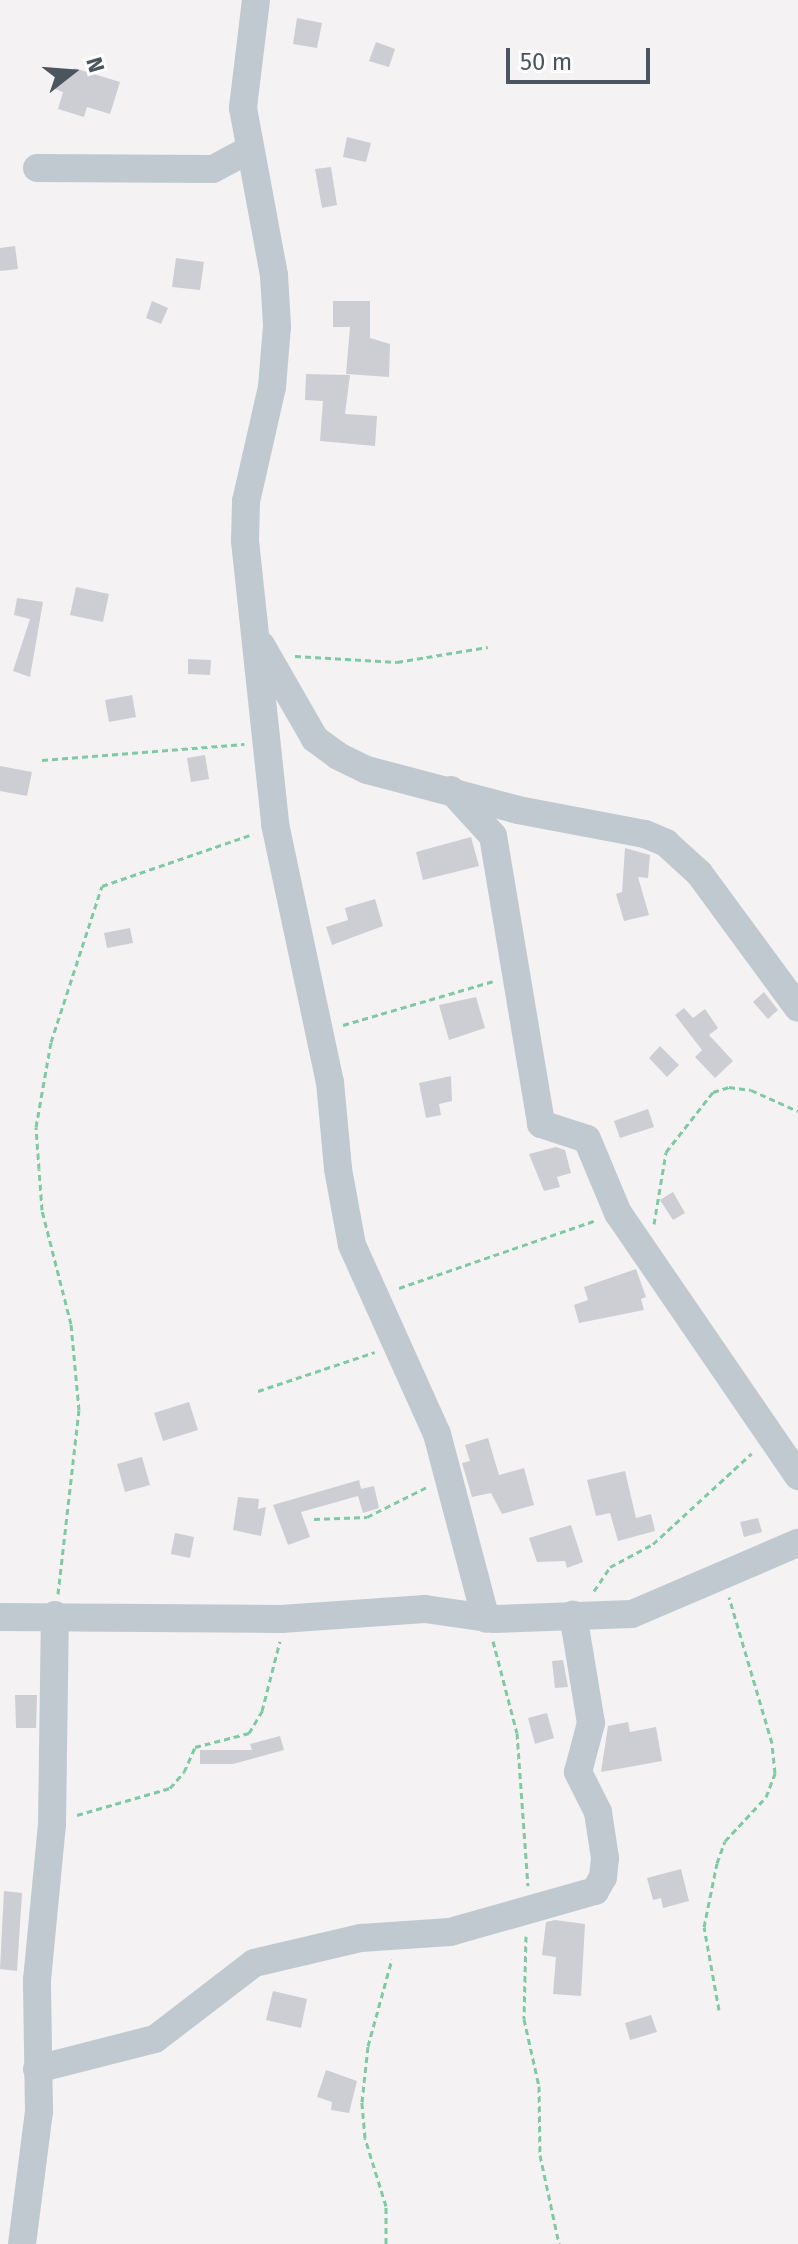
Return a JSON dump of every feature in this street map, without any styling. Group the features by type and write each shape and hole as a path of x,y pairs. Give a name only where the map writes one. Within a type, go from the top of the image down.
{"street":[{"path":"256,0 244,74 247,151 269,246 277,326 272,387 246,501 253,625 275,824 320,1032 343,1205 371,1293 429,1413 490,1619"},
{"path":"37,168 213,169 247,151"},
{"path":"253,625 268,661 315,739 338,756 367,770 561,821 645,834 666,843 699,873 794,992"},
{"path":"451,790 493,836 520,973 537,1115 549,1129 577,1132 587,1139 618,1213 645,1245 723,1373 798,1476"},
{"path":"0,1617 294,1618 425,1609 490,1619 640,1612 798,1543"},
{"path":"37,2069 155,2039 254,1963 361,1938 450,1932 533,1907 577,1900 595,1891 603,1877 598,1812 578,1772 591,1723 573,1614"},
{"path":"22,2244 36,2152 37,1980 52,1824 55,1615"}],"path":[{"path":"268,661 311,655 397,662 488,647"},
{"path":"42,760 264,743"},
{"path":"55,1615 79,1410 71,1324 42,1210 36,1127 51,1042 102,886 275,824"},
{"path":"320,1032 520,973"},
{"path":"645,1245 666,1152 713,1092 729,1087 751,1090 798,1111"},
{"path":"371,1293 453,1273 618,1213"},
{"path":"258,1391 394,1345"},
{"path":"573,1614 610,1567 653,1544 739,1462 772,1440"},
{"path":"314,1519 367,1517 403,1496 450,1479"},
{"path":"719,2010 704,1927 717,1863 737,1823 773,1785 776,1760 725,1574"},
{"path":"490,1619 517,1733 533,1907 521,1991 539,2086 540,2155 559,2244"},
{"path":"52,1824 170,1788 184,1772 195,1747 249,1733 265,1702 284,1634"},
{"path":"386,2244 386,2206 365,2138 362,2102 376,2012 404,1934"}],"building":[{"path":"297,18 322,23 317,48 293,44"},
{"path":"376,42 395,49 389,67 369,61"},
{"path":"74,68 120,82 110,114 87,107 84,117 58,109 63,92 55,89 60,72 71,76"},
{"path":"347,137 371,143 366,162 343,157"},
{"path":"331,167 337,205 322,208 315,169"},
{"path":"15,246 18,269 0,271 0,248"},
{"path":"176,258 204,262 200,290 172,287"},
{"path":"152,301 168,308 161,324 146,318"},
{"path":"333,301 370,301 370,338 390,344 389,377 346,374 350,327 333,327"},
{"path":"306,374 350,375 345,414 377,416 375,446 320,441 323,401 305,400"},
{"path":"76,587 109,594 103,622 70,615"},
{"path":"17,598 43,602 30,677 13,671 30,619 14,615"},
{"path":"188,659 211,660 210,675 188,674"},
{"path":"132,695 136,717 109,722 105,700"},
{"path":"205,755 209,779 191,782 187,758"},
{"path":"0,766 32,772 27,796 0,791"},
{"path":"471,837 479,866 423,880 416,852"},
{"path":"625,848 650,855 648,878 638,877 649,915 624,921 616,894 622,892"},
{"path":"375,899 383,926 332,945 326,927 348,920 345,908"},
{"path":"130,928 133,943 107,948 104,933"},
{"path":"764,992 778,1010 768,1019 753,1002"},
{"path":"476,997 485,1028 449,1040 439,1005"},
{"path":"684,1008 693,1018 705,1009 718,1028 709,1035 733,1061 715,1078 695,1057 702,1050 675,1015"},
{"path":"660,1046 679,1065 667,1077 649,1058"},
{"path":"451,1076 452,1101 439,1104 441,1115 426,1118 419,1083"},
{"path":"648,1109 654,1127 620,1138 614,1121"},
{"path":"556,1147 565,1150 571,1173 557,1177 560,1187 544,1191 529,1154"},
{"path":"673,1192 685,1213 673,1220 660,1200"},
{"path":"636,1269 646,1297 641,1299 644,1310 579,1323 574,1305 588,1300 584,1287"},
{"path":"189,1402 198,1430 163,1441 154,1413"},
{"path":"488,1438 499,1475 524,1468 534,1505 502,1514 491,1493 472,1497 462,1463 470,1461 465,1445"},
{"path":"142,1457 150,1485 125,1492 117,1464"},
{"path":"625,1471 636,1518 651,1514 655,1531 618,1541 610,1513 596,1516 587,1480"},
{"path":"359,1480 361,1489 374,1486 379,1508 363,1513 358,1496 301,1512 310,1537 288,1545 273,1505"},
{"path":"238,1497 259,1499 258,1509 266,1507 261,1536 233,1530"},
{"path":"758,1518 762,1532 744,1537 740,1522"},
{"path":"571,1525 583,1562 567,1568 565,1561 537,1562 529,1538"},
{"path":"175,1533 194,1537 190,1558 171,1554"},
{"path":"563,1660 568,1687 555,1688 552,1661"},
{"path":"15,1695 37,1695 36,1728 16,1728"},
{"path":"547,1713 554,1738 535,1744 528,1718"},
{"path":"628,1722 630,1732 656,1727 662,1761 601,1772 608,1726"},
{"path":"280,1736 284,1750 233,1764 200,1764 200,1750 252,1750 250,1744"},
{"path":"681,1869 689,1901 663,1908 661,1898 653,1900 647,1878"},
{"path":"4,1891 22,1893 17,1971 0,1969"},
{"path":"555,1920 585,1924 581,1996 553,1994 556,1957 542,1955 546,1922"},
{"path":"273,1991 307,1999 301,2028 266,2020"},
{"path":"651,2015 657,2032 630,2040 625,2023"},
{"path":"326,2070 357,2081 349,2113 331,2110 332,2102 317,2097"}]}
